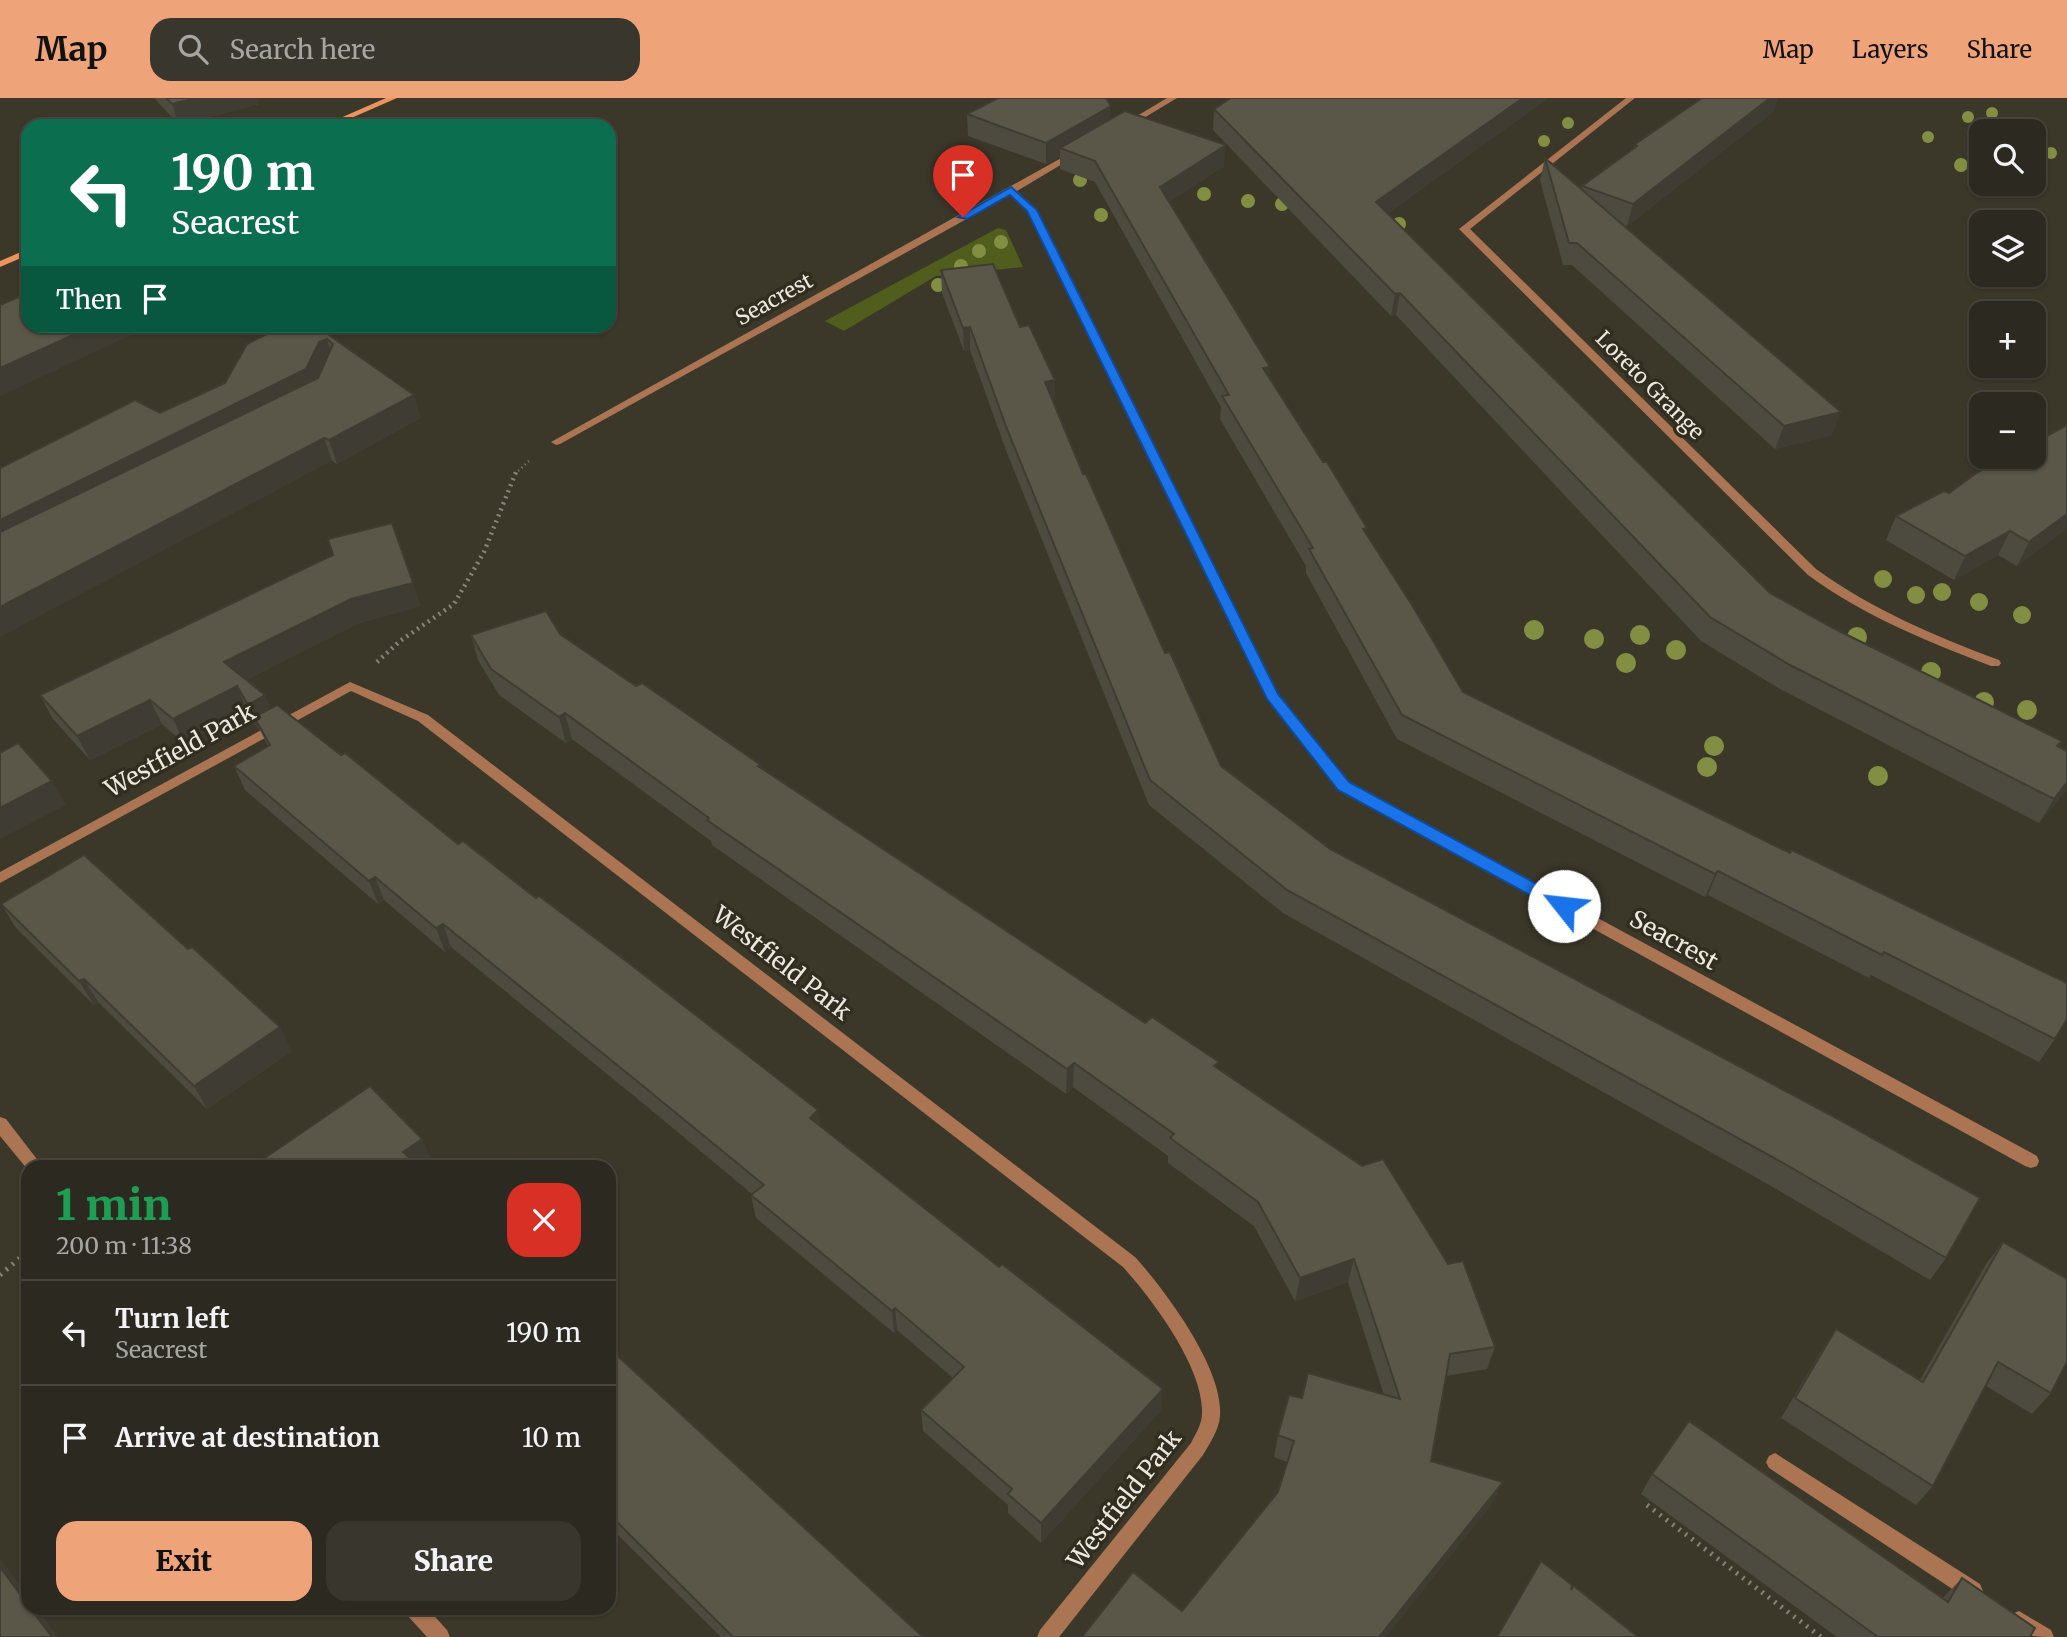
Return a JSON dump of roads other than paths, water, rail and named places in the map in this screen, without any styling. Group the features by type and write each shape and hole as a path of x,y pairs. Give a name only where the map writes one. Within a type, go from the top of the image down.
{"main road":[{"path":"343,119 393,98"},
{"path":"0,264 21,255"}],"street":[{"path":"1111,134 1173,98"},
{"name":"Loreto Grange","path":"1630,98 1464,229 1811,572 1847,599 1897,626 1995,663"},
{"name":"Seacrest","path":"556,442 1091,145"},
{"name":"Seacrest","path":"1011,191 1032,210 1272,696 1344,786 2031,1161"},
{"name":"Westfield Park","path":"0,878 350,686 423,718 1118,1253 1151,1283 1184,1338 1207,1389 1211,1408 1209,1428 1188,1460 1047,1637"},
{"path":"0,1124 29,1160"},
{"path":"1775,1462 2044,1637"},
{"path":"420,1615 440,1637"}]}
